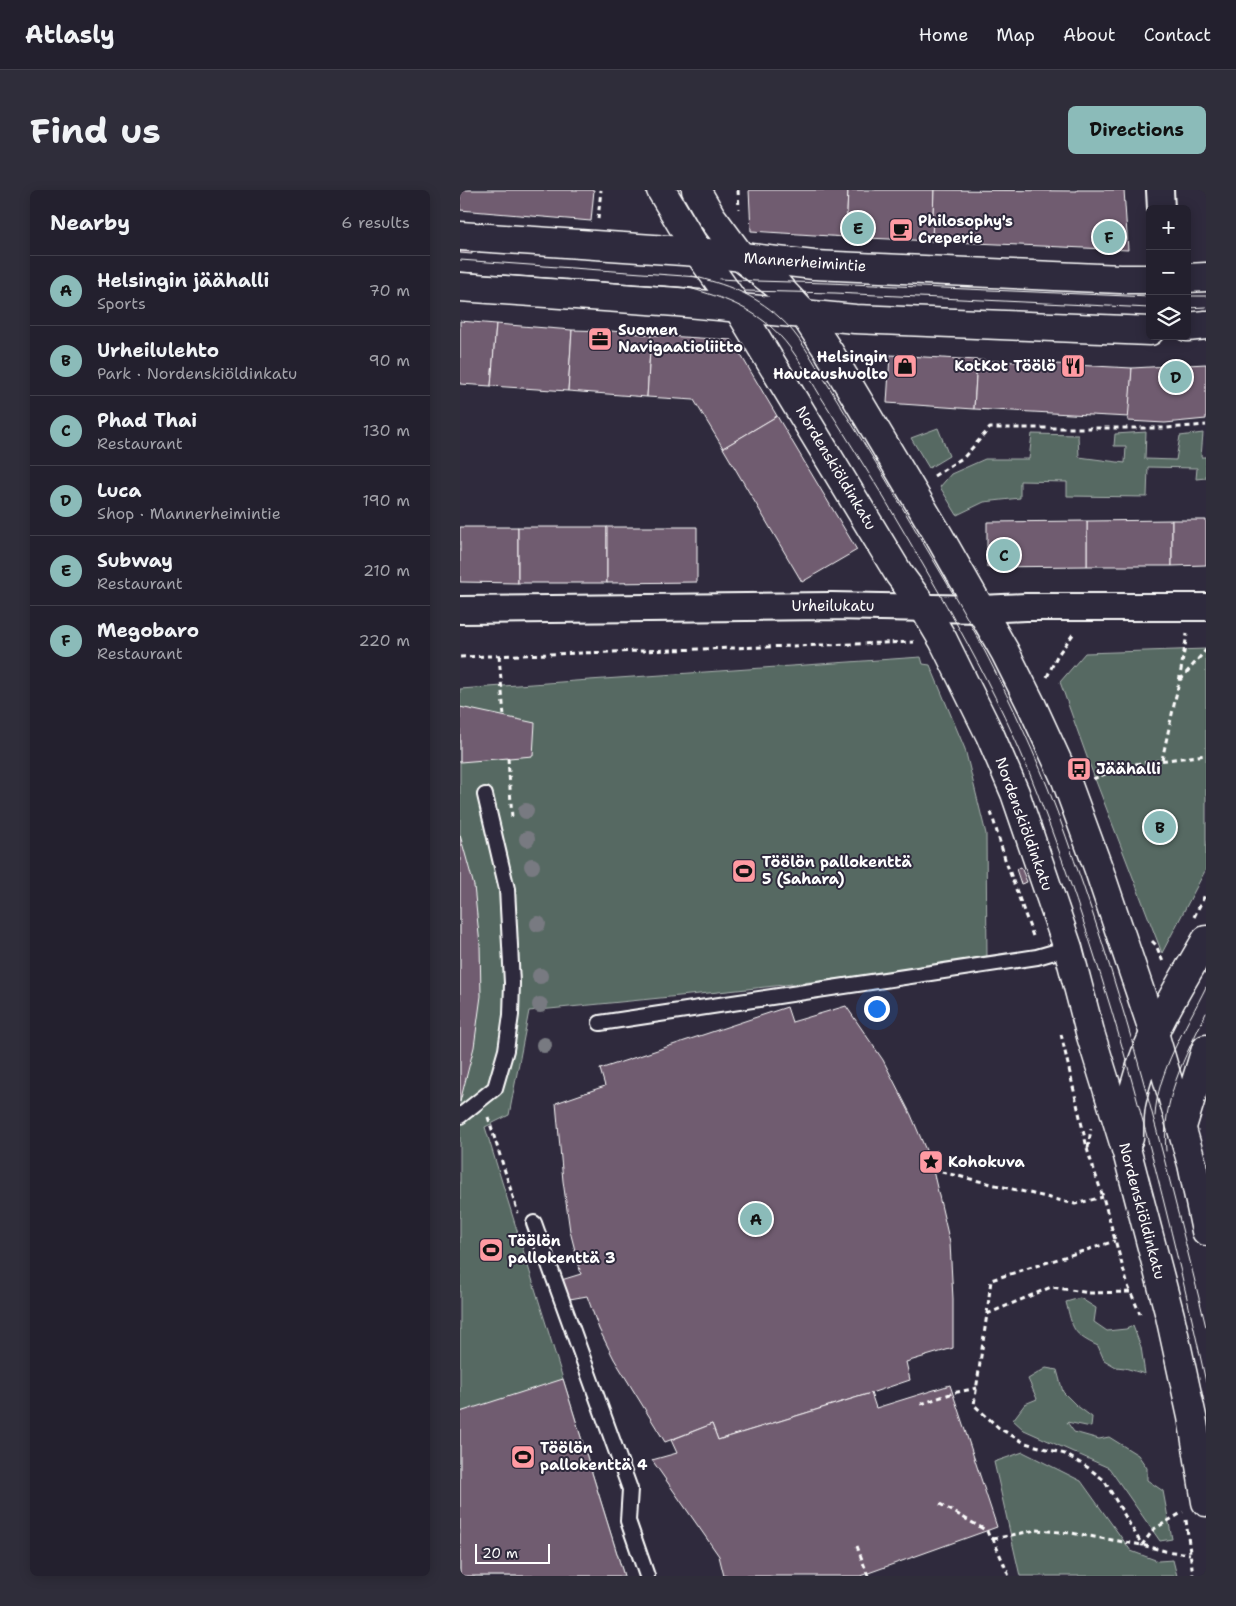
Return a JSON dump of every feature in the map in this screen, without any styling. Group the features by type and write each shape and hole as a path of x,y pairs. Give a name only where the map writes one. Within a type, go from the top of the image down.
{"main road":[{"name":"Nordenskiöldinkatu","path":"661,190 698,252 738,308 900,574 924,608 943,640 990,735 1015,793 1068,948 1091,1036 1128,1156 1170,1316 1192,1418 1195,1507"},
{"path":"696,190 742,258 778,286 804,314 829,352 981,609 1028,698 1066,780 1154,1032 1192,1164 1206,1231"},
{"name":"Mannerheimintie","path":"460,236 698,252 814,265 1146,279"},
{"path":"1191,278 1206,277"},
{"path":"460,287 738,308 855,319 1146,331"},
{"path":"1191,327 1206,325"},
{"path":"1128,1156 1131,1105 1141,1065 1199,931"},
{"path":"1182,1127 1206,1049"}],"street":[{"path":"1160,190 1161,205"},
{"name":"Urheilukatu","path":"460,610 831,606 981,609 1026,607 1206,607"}],"lane":[{"path":"460,1116 494,1088 506,1050 511,1016 512,983 507,889 485,795"},
{"path":"600,1023 1040,956 1068,948"},
{"path":"534,1223 630,1489 628,1521 647,1576"}],"path":[{"path":"597,225 601,190"},
{"path":"738,190 739,212"},
{"path":"928,481 964,457 990,428 1167,428 1206,425"},
{"path":"1050,669 1074,633"},
{"path":"1162,760 1187,634"},
{"path":"460,657 943,640"},
{"path":"1179,682 1206,650"},
{"path":"499,656 504,716"},
{"path":"1085,782 1128,765 1206,755"},
{"path":"989,805 1005,859 1040,956"},
{"path":"1199,931 1206,893"},
{"path":"1060,1029 1088,1152 1130,1292 1142,1317"},
{"path":"482,1098 522,1226 534,1223"},
{"path":"934,1170 1075,1204 1103,1197"},
{"path":"1115,1241 991,1280 974,1405 999,1428 1025,1443 1065,1454 1104,1480 1142,1545"},
{"path":"987,1314 1051,1287 1090,1293 1130,1292"},
{"path":"920,1404 953,1393 976,1388"},
{"path":"940,1504 987,1531 993,1539 1009,1576"},
{"path":"1142,1545 1154,1529 1195,1507"},
{"path":"1193,1576 1190,1554 1195,1507"},
{"path":"993,1539 1036,1530 1071,1532 1165,1551 1190,1554"},
{"path":"857,1546 868,1576"}],"green space":[{"path":"938,428 949,456 929,468 911,438"},
{"path":"1146,432 1145,459 1176,460 1180,436 1203,433 1201,457 1206,457 1206,478 1196,479 1197,468 1148,467 1147,497 1067,496 1067,482 1020,481 1020,498 984,502 957,515 940,487 951,474 985,459 1029,459 1032,434 1078,435 1079,457 1125,463 1126,446 1114,446 1115,434"},
{"path":"1206,649 1206,869 1162,953 1060,682 1085,653"},
{"path":"921,657 923,664 930,665 965,749 986,834 987,960 701,994 529,1011 509,1115 485,1127 624,1576 460,1576 460,689"},
{"path":"1080,1298 1096,1308 1094,1322 1107,1331 1126,1329 1133,1326 1141,1347 1145,1374 1116,1367 1104,1360 1098,1346 1078,1334 1072,1325 1066,1302"},
{"path":"1046,1368 1057,1370 1063,1392 1092,1417 1091,1427 1067,1422 1074,1432 1099,1439 1109,1437 1138,1455 1147,1468 1147,1480 1163,1491 1172,1539 1160,1541 1109,1468 1024,1430 1013,1420 1025,1404 1037,1399 1028,1379"},
{"path":"1023,1452 1081,1481 1131,1551 1158,1561 1173,1560 1177,1576 1020,1576 994,1462"}],"building":[{"path":"460,190 594,190 591,221 460,210"},
{"path":"749,190 848,190 846,237 751,231"},
{"path":"848,190 934,190 932,241 846,237"},
{"path":"934,190 1124,190 1128,250 932,241"},
{"path":"460,249 472,249 472,254 460,253"},
{"path":"460,321 496,324 491,386 460,384"},
{"path":"496,324 572,330 568,391 491,386"},
{"path":"572,330 651,335 647,397 568,391"},
{"path":"651,335 732,340 777,416 723,448 694,400 647,397"},
{"path":"890,355 977,360 974,409 887,403"},
{"path":"977,360 1132,368 1129,417 974,409"},
{"path":"1206,364 1206,419 1165,423 1128,421 1132,368"},
{"path":"777,416 857,550 802,582 723,448"},
{"path":"1172,520 1172,566 1087,566 1087,521"},
{"path":"1172,520 1206,520 1206,565 1172,566"},
{"path":"1087,521 1087,566 987,567 987,522"},
{"path":"460,527 518,527 518,583 460,582"},
{"path":"518,527 607,527 607,583 518,583"},
{"path":"607,527 697,527 697,582 607,583"},
{"path":"460,707 535,723 533,756 460,762"},
{"path":"460,835 474,886 480,945 481,996 474,1047 460,1102"},
{"path":"1021,867 1027,882 1021,884 1016,869"},
{"path":"846,1006 883,1060 911,1115 931,1162 950,1243 953,1348 906,1362 910,1380 871,1393 718,1440 712,1424 665,1442 614,1359 599,1329 587,1296 564,1300 558,1281 581,1274 570,1231 563,1181 556,1103 605,1086 600,1069 787,1007 792,1022"},
{"name":"Töölön pallokenttä 4","path":"563,1379 624,1576 460,1576 460,1412"},
{"path":"950,1385 997,1527 860,1576 724,1576 719,1556 652,1460 677,1453 671,1440 712,1424 718,1440 871,1393 876,1408"}],"tram line":[{"path":"460,260 698,277"},
{"path":"460,272 693,288"},
{"path":"692,276 727,286 760,302 787,324 800,340 876,462 947,583 1007,695 1053,800 1101,940 1150,1104 1206,1327"},
{"path":"720,279 1146,297"},
{"path":"686,287 719,297 740,306 770,326 792,350 926,569 1004,716 1037,792 1064,864 1111,1010 1153,1158 1206,1382"},
{"path":"745,291 835,293 1146,308"},
{"path":"1191,296 1206,296"},
{"path":"1191,308 1206,307"},
{"path":"1155,1116 1157,1099 1167,1066 1206,987"},
{"path":"1166,1151 1165,1132 1167,1114 1176,1079 1206,1013"}],"place":[{"name":"Subway","path":"858,228"},
{"name":"Philosophy's Creperie","path":"901,230"},
{"name":"Megobaro","path":"1109,237"},
{"name":"Suomen Navigaatioliitto","path":"600,339"},
{"name":"Helsingin Hautaushuolto","path":"905,366"},
{"name":"KotKot Töölö","path":"1073,366"},
{"name":"Luca","path":"1176,377"},
{"name":"Phad Thai","path":"1004,555"},
{"name":"Jäähalli","path":"1079,769"},
{"name":"Urheilulehto","path":"1160,827"},
{"name":"Töölön pallokenttä 5 (Sahara)","path":"744,871"},
{"name":"Kohokuva","path":"931,1162"},
{"name":"Helsingin jäähalli","path":"756,1219"},
{"name":"Töölön pallokenttä 3","path":"491,1250"},
{"name":"Töölön pallokenttä 4","path":"523,1457"}]}
